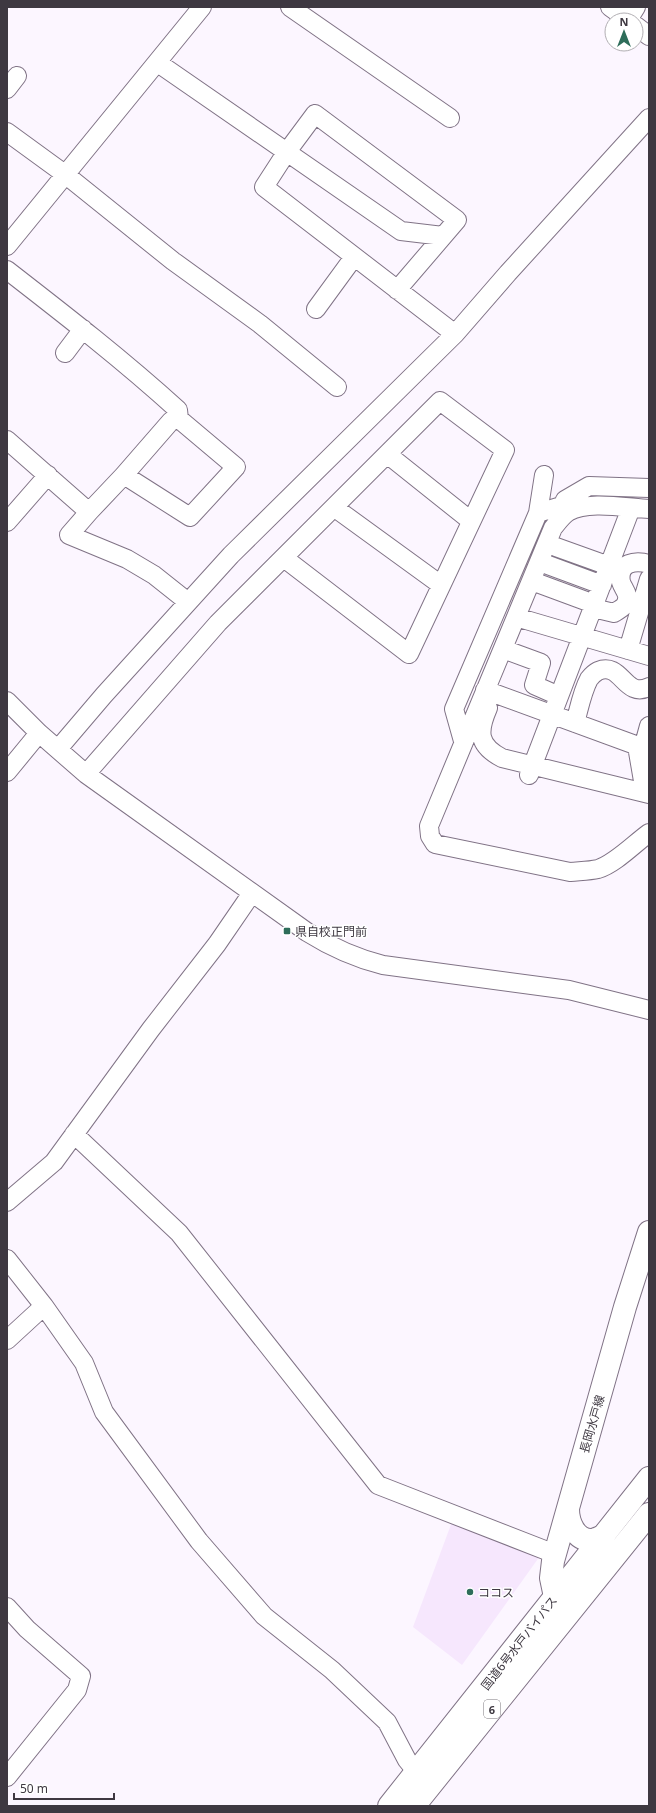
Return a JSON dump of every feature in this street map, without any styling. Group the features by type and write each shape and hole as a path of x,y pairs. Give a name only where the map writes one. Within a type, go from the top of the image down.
{"main road":[{"name":"長岡水戸線","path":"555,1597 551,1578 555,1554 643,1272 649,1232"},
{"name":"国道6号水戸バイパス","path":"389,1806 649,1478"},
{"path":"568,1509 570,1526 584,1538 592,1540 604,1536"},
{"name":"国道6号水戸バイパス","path":"414,1806 649,1514"},
{"path":"555,1597 570,1613"}],"street":[{"path":"7,246 158,63 202,7"},
{"path":"290,7 450,118"},
{"path":"158,63 286,153 401,231 443,236"},
{"path":"397,290 457,220 315,114 286,153 264,187 354,257 397,290 455,334"},
{"path":"58,749 104,695 231,555 455,334 649,118"},
{"path":"8,134 66,175 173,261 260,324 338,387"},
{"path":"316,309 354,257"},
{"path":"7,270 83,329 178,410 179,419 236,467 190,517 124,475"},
{"path":"65,353 83,329"},
{"path":"86,774 218,623 284,558 335,508 440,401 505,450 409,654 284,558"},
{"path":"179,419 171,421 69,536 127,559 154,575 188,602"},
{"path":"7,440 89,512"},
{"path":"387,454 471,521"},
{"path":"8,520 48,475"},
{"path":"463,741 454,709 538,513 544,475"},
{"path":"649,488 589,486 563,503 520,618 489,692 481,724 481,736 485,746 492,753 502,758 531,770 649,804"},
{"path":"538,513 590,494 600,493 649,496"},
{"path":"553,528 568,512 578,508 602,506 649,519"},
{"path":"335,508 441,585"},
{"path":"649,509 629,513 584,516 577,518 563,530 540,584 520,618 512,652 471,720 429,826 430,836 435,844 570,872 586,871 608,864 649,833"},
{"path":"531,770 629,513"},
{"path":"556,547 609,566"},
{"path":"540,584 614,613 622,608 626,603 627,596 621,575 624,567 630,562 638,561 649,564"},
{"path":"548,565 602,585"},
{"path":"628,650 642,625 649,579"},
{"path":"520,618 649,656"},
{"path":"512,652 541,663 534,685 559,696"},
{"path":"575,723 588,680 593,673 611,669 618,674 625,683 633,688 643,690 649,687"},
{"path":"489,692 643,748"},
{"path":"7,701 39,733 86,774 307,932 341,951 366,961 443,974 500,980 569,990 649,1010"},
{"path":"471,720 471,736 473,746 487,763 497,767 531,770 649,794"},
{"path":"649,726 643,748 643,781 649,776"},
{"path":"7,772 39,733"},
{"path":"7,1202 54,1162 151,1029 217,944 252,893"},
{"path":"74,1134 179,1232 378,1485 555,1554"},
{"path":"7,1259 44,1306 84,1363 104,1412 199,1541 264,1616 332,1670 387,1722 407,1760 416,1771"},
{"path":"7,1340 44,1306"},
{"path":"7,1777 77,1690 81,1676 27,1630 10,1618"}],"shaded area":[{"name":"ココス","path":"453,1519 540,1556 462,1665 413,1627"}],"place":[{"name":"県自校正門前","path":"287,931"},
{"name":"ココス","path":"470,1592"}]}
